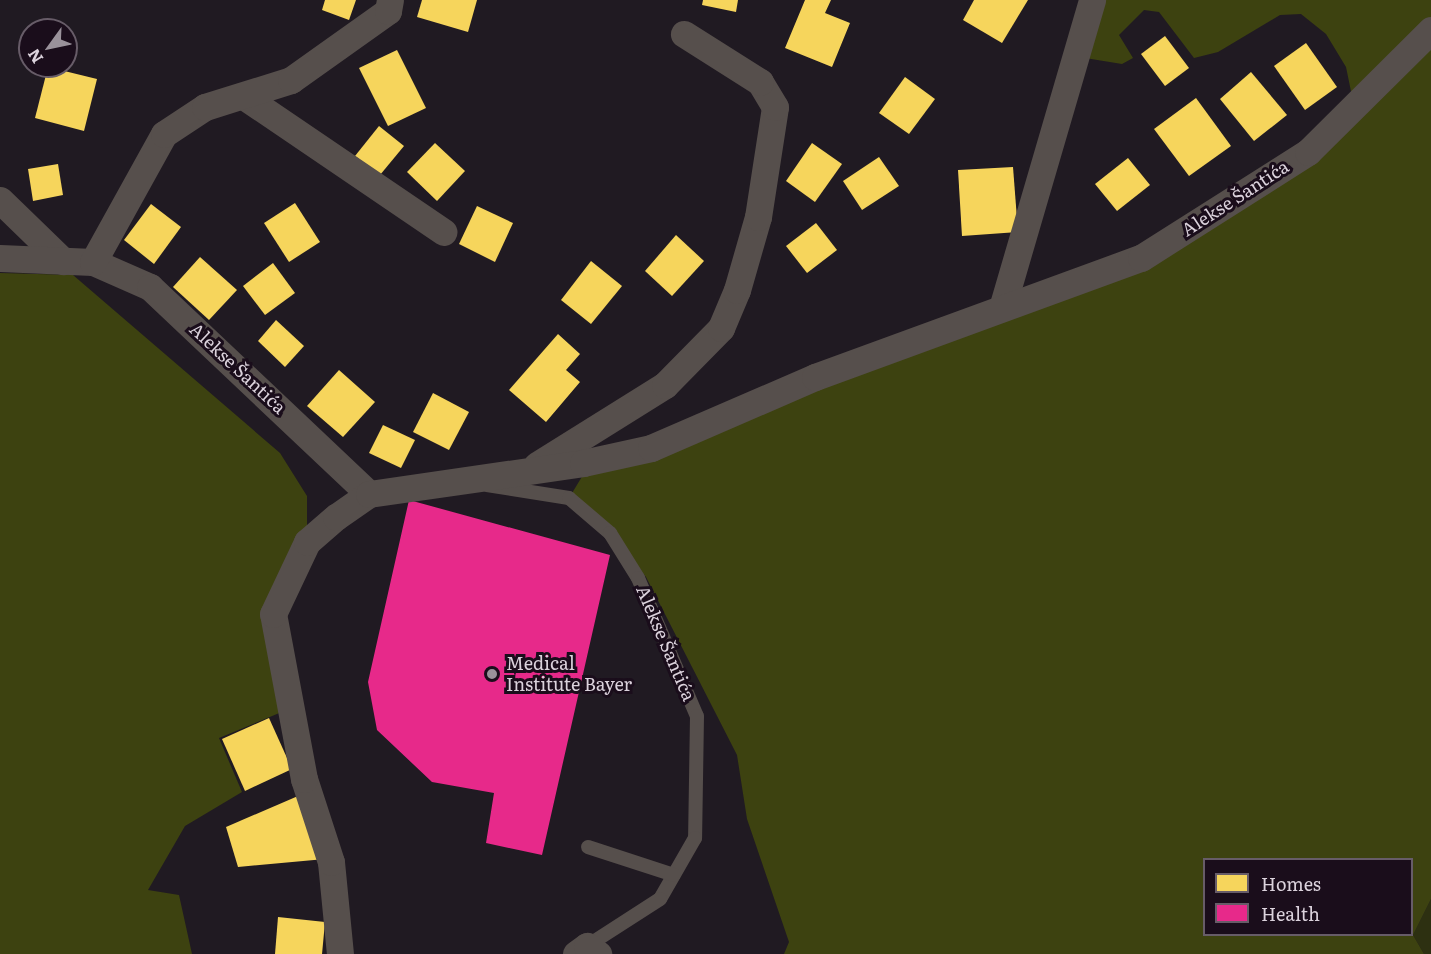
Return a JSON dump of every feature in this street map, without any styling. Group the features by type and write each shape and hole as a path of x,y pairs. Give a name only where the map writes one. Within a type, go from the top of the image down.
{"street":[{"path":"0,258 93,262 164,134 205,107 245,97 291,80 388,11 390,0"},
{"path":"1002,308 1092,0"},
{"name":"Alekse Šantića","path":"340,954 331,862 304,779 273,614 307,542 369,494 461,481 651,448 815,376 1141,258 1308,152 1431,30"},
{"name":"Alekse Šantića","path":"533,468 665,385 721,328 737,290 758,216 775,107 760,82 684,34"},
{"path":"245,97 444,232"},
{"path":"0,200 63,261"},
{"name":"Alekse Šantića","path":"93,262 150,287 369,494"}],"lane":[{"name":"Alekse Šantića","path":"461,481 569,498 610,533 638,578 697,716 695,838 660,899 587,951"},
{"path":"588,847 674,875"}],"green space":[{"path":"1092,0 1431,0 1431,899 1413,935 1424,954 784,954 789,942 747,819 737,755 646,577 610,533 569,498 583,475 1050,294 1308,152 1353,101 1346,67 1326,34 1301,14 1280,15 1218,52 1194,58 1159,12 1144,10 1119,35 1133,58 1122,64 1073,56"},
{"path":"0,273 73,275 280,453 307,496 307,542 273,614 289,709 219,738 242,792 185,826 148,890 179,895 192,954 0,954"},
{"path":"1431,899 1431,954 1424,954 1413,935"}],"building: Homes":[{"path":"325,0 356,0 349,20 322,10"},
{"path":"422,0 477,0 468,32 417,17"},
{"path":"703,0 738,0 736,12 702,5"},
{"path":"805,0 831,0 825,13 850,23 832,67 785,48"},
{"path":"974,0 1028,0 1002,43 963,20"},
{"path":"1165,36 1189,68 1165,86 1141,54"},
{"path":"1306,43 1337,87 1305,110 1274,66"},
{"path":"397,50 426,108 388,126 359,68"},
{"path":"1251,72 1287,115 1254,141 1220,99"},
{"path":"78,74 97,79 84,131 35,118 45,78 78,78"},
{"path":"905,77 935,99 909,134 879,113"},
{"path":"1196,98 1231,146 1189,176 1154,129"},
{"path":"379,126 404,146 380,175 355,156"},
{"path":"435,143 465,171 437,201 407,172"},
{"path":"812,143 842,164 815,202 786,181"},
{"path":"879,157 899,186 862,210 843,181"},
{"path":"1128,158 1150,185 1117,211 1095,184"},
{"path":"58,164 63,195 33,201 28,169"},
{"path":"1013,167 1018,232 962,236 958,170"},
{"path":"295,203 320,242 289,262 264,223"},
{"path":"151,204 181,227 154,264 124,240"},
{"path":"477,206 513,223 495,262 459,244"},
{"path":"816,223 837,250 807,273 786,246"},
{"path":"676,235 704,261 672,296 645,271"},
{"path":"200,257 237,290 209,320 173,287"},
{"path":"591,261 622,286 591,324 561,300"},
{"path":"273,263 295,293 265,315 243,286"},
{"path":"276,320 304,346 285,367 258,341"},
{"path":"558,334 580,354 566,370 580,382 546,422 509,390"},
{"path":"339,370 375,402 343,437 307,406"},
{"path":"433,393 469,412 449,450 413,432"},
{"path":"383,425 415,440 401,468 369,453"},
{"path":"269,718 292,769 245,791 222,739"},
{"path":"298,796 325,859 238,867 226,827"},
{"path":"278,917 325,922 322,954 275,954"}],"building: Health":[{"path":"409,500 610,555 542,855 486,843 494,793 432,782 377,730 368,682"}],"place":[{"name":"Medical Institute Bayer","path":"492,674"}]}
